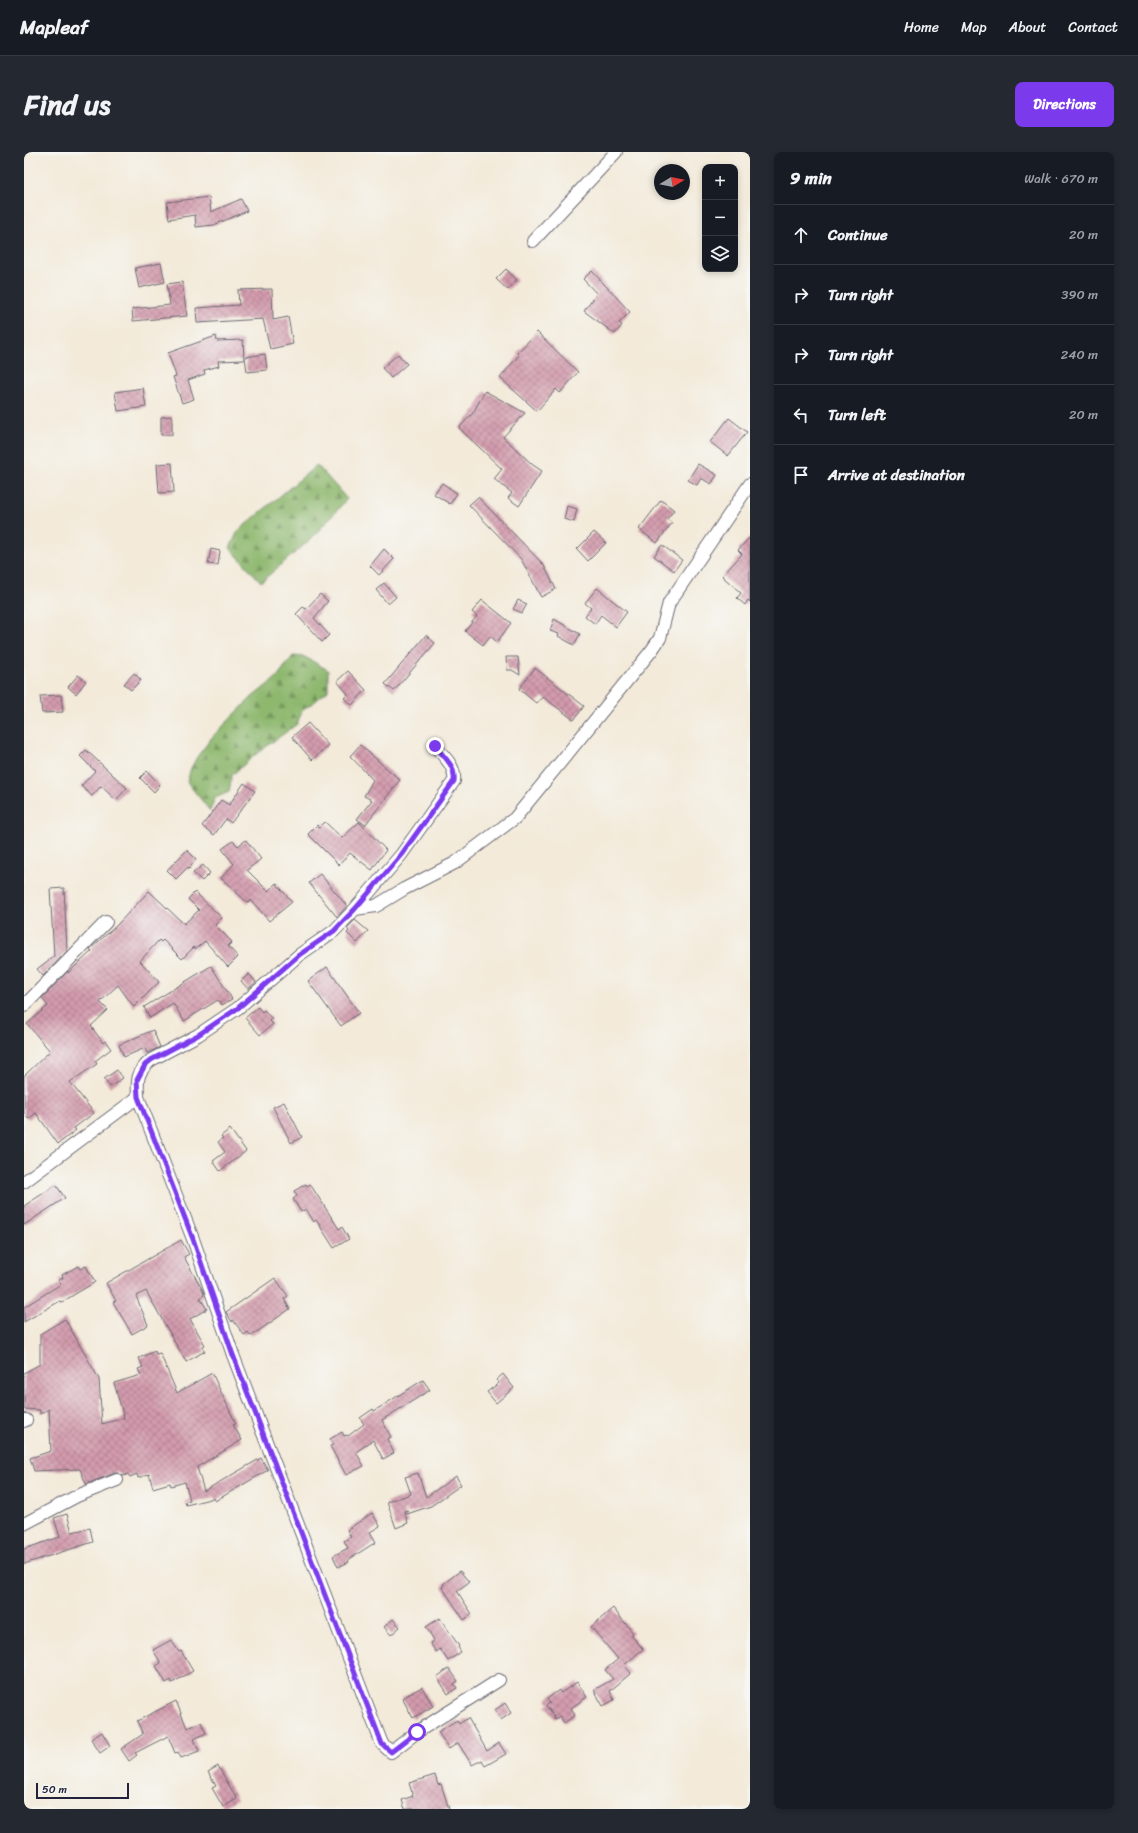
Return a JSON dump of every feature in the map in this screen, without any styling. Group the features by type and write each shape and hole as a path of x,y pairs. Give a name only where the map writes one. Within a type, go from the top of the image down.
{"street":[{"path":"533,241 616,152"},
{"path":"355,909 376,906 404,888 454,863 515,818 652,650 660,638 669,603 750,484"},
{"path":"435,746 453,767 455,773 454,781 401,855 355,909 334,931 299,955 238,1008 198,1035 151,1060 145,1065 137,1080 138,1097 193,1239 233,1355 382,1744 391,1752 417,1732 499,1680"},
{"path":"24,1006 106,922"},
{"path":"24,1182 138,1097"},
{"path":"24,1524 77,1496 117,1480"}],"green space":[{"path":"317,465 347,499 312,538 261,582 230,548 238,531"},
{"path":"293,656 305,657 328,670 328,691 302,711 297,724 255,755 232,775 229,792 215,798 210,811 187,782 191,768 197,757 213,736 251,698 276,678"}],"building":[{"path":"209,197 211,212 241,199 247,211 214,225 196,227 195,215 169,219 167,202"},
{"path":"161,263 165,282 139,288 135,268"},
{"path":"506,269 517,280 508,290 496,279"},
{"path":"592,271 630,312 619,323 622,325 615,334 584,311 597,294 583,279"},
{"path":"182,282 187,316 133,321 132,309 170,305 167,284"},
{"path":"272,289 273,320 288,317 293,344 270,349 263,319 197,323 196,308 239,305 238,290"},
{"path":"537,332 578,372 560,393 556,389 537,411 500,378 519,355 517,353"},
{"path":"216,336 217,341 243,340 244,360 218,361 219,366 204,370 205,374 188,380 194,399 182,403 173,377 176,376 168,353"},
{"path":"265,354 267,370 247,372 245,357"},
{"path":"398,354 407,364 391,378 382,368"},
{"path":"143,388 146,407 118,411 115,392"},
{"path":"485,391 525,413 503,437 533,465 542,471 519,506 508,498 512,493 494,479 502,469 459,428 473,413"},
{"path":"172,416 172,435 161,435 161,417"},
{"path":"729,418 747,432 728,456 710,442"},
{"path":"172,463 174,492 159,493 157,464"},
{"path":"698,464 717,475 711,484 701,478 697,485 688,480"},
{"path":"442,483 457,493 450,504 434,494"},
{"path":"478,497 543,564 556,589 541,597 521,559 469,505"},
{"path":"661,500 674,510 667,519 672,523 657,543 639,529"},
{"path":"567,506 577,509 574,522 564,519"},
{"path":"594,532 606,543 588,561 577,549"},
{"path":"750,537 750,602 748,600 745,605 737,598 741,593 722,576 742,554 738,550"},
{"path":"662,545 682,560 674,571 654,556"},
{"path":"211,549 220,551 218,565 208,564"},
{"path":"384,549 394,559 379,575 370,566"},
{"path":"384,583 396,597 388,604 376,590"},
{"path":"597,588 627,612 616,627 601,615 595,624 585,616 591,608 585,603"},
{"path":"320,594 328,601 314,618 329,635 322,642 296,614 303,607 306,609"},
{"path":"482,600 511,623 497,642 490,636 483,645 465,631 477,616 472,612"},
{"path":"518,600 527,604 522,613 513,609"},
{"path":"554,619 580,634 574,645 558,636 559,634 550,631"},
{"path":"426,635 435,643 394,691 385,684"},
{"path":"506,657 518,657 520,675 512,670 507,670"},
{"path":"535,668 584,706 574,720 543,697 536,703 519,689"},
{"path":"348,671 366,690 352,705 344,698 348,694 337,681"},
{"path":"134,673 141,680 131,690 124,684"},
{"path":"78,675 86,681 76,694 68,687"},
{"path":"61,695 63,712 42,713 40,696"},
{"path":"308,723 328,745 312,760 292,737"},
{"path":"360,745 400,780 365,825 357,819 372,800 364,796 373,780 350,756"},
{"path":"86,750 127,788 116,800 101,786 92,796 81,786 95,771 80,756"},
{"path":"147,771 160,785 154,792 140,778"},
{"path":"244,783 255,791 231,823 226,819 214,835 202,826 221,800 229,805"},
{"path":"325,822 342,838 359,822 386,850 372,870 350,853 339,865 308,834 317,825 319,828"},
{"path":"246,840 261,859 247,870 268,891 276,883 292,902 269,921 251,900 248,903 221,878 234,864 222,849 233,841 238,846"},
{"path":"187,850 196,859 189,869 188,867 176,879 167,870"},
{"path":"203,865 210,873 202,881 193,873"},
{"path":"320,874 347,906 337,917 309,883"},
{"path":"64,888 67,951 43,976 37,969 54,956 50,889"},
{"path":"149,891 184,924 199,910 188,899 195,892 222,918 215,925 232,942 228,946 238,957 228,967 205,941 195,949 194,947 182,959 163,940 161,942 159,940 140,961 159,982 134,1007 118,985 100,1002 108,1010 91,1026 103,1043 105,1041 111,1049 95,1061 97,1064 70,1082 94,1113 74,1128 76,1130 58,1144 36,1113 29,1119 24,1115 24,1076 50,1051 27,1024 48,1006 42,998 68,971 68,973 92,951 90,949 116,926"},
{"path":"355,920 368,931 357,943 347,933 349,931 347,928"},
{"path":"211,966 232,999 222,1005 218,1000 184,1021 173,1003 150,1018 144,1007"},
{"path":"327,967 359,1013 341,1026 308,981"},
{"path":"249,974 256,982 248,989 241,981"},
{"path":"258,1007 262,1012 264,1010 272,1019 270,1021 273,1024 260,1035 245,1018"},
{"path":"153,1030 160,1047 147,1053 145,1048 124,1057 119,1045"},
{"path":"117,1070 123,1078 110,1087 104,1079"},
{"path":"284,1102 302,1137 291,1143 273,1107"},
{"path":"230,1129 246,1151 220,1171 213,1161 225,1152 218,1142 223,1138 221,1136"},
{"path":"306,1184 307,1186 310,1184 339,1229 342,1227 349,1239 334,1248 316,1220 314,1222 306,1209 301,1212 293,1199 297,1196 294,1191"},
{"path":"56,1185 65,1198 24,1225 24,1206"},
{"path":"181,1240 189,1254 184,1257 203,1291 204,1295 200,1298 207,1309 190,1319 205,1345 202,1347 205,1351 186,1362 146,1291 136,1296 148,1325 132,1334 113,1302 116,1301 106,1283"},
{"path":"78,1266 80,1269 86,1266 95,1282 62,1302 60,1301 24,1322 24,1307 61,1284 58,1280 63,1278 62,1275"},
{"path":"275,1278 288,1296 284,1299 290,1309 251,1336 248,1332 244,1335 233,1320 232,1322 226,1312"},
{"path":"65,1319 99,1379 102,1424 124,1418 114,1383 141,1375 138,1369 143,1367 139,1358 155,1351 156,1354 160,1353 177,1393 212,1373 236,1424 233,1425 242,1440 197,1467 204,1491 261,1458 268,1470 215,1501 214,1498 186,1505 185,1502 190,1500 185,1482 171,1486 170,1483 153,1488 149,1474 138,1478 137,1474 130,1477 128,1474 123,1476 115,1473 86,1484 80,1469 34,1471 30,1458 51,1451 49,1409 40,1414 40,1410 24,1409 24,1373 40,1364 40,1334"},
{"path":"503,1374 514,1388 496,1403 487,1392 499,1383 496,1380"},
{"path":"423,1380 430,1390 382,1420 391,1437 387,1439 394,1453 383,1459 373,1440 356,1452 364,1466 346,1475 330,1446 333,1445 330,1439 342,1432 344,1436 348,1436 364,1424 360,1418 373,1409 374,1411"},
{"path":"418,1473 426,1497 456,1476 461,1485 431,1506 407,1514 406,1512 409,1510 404,1511 408,1523 396,1528 387,1502 411,1494 405,1477"},
{"path":"372,1513 380,1526 370,1532 376,1542 348,1560 349,1562 338,1567 333,1556 348,1548 344,1541 351,1537 347,1530"},
{"path":"67,1514 72,1532 90,1528 93,1542 24,1564 24,1549 60,1537 54,1518"},
{"path":"460,1571 469,1582 457,1591 472,1614 464,1620 442,1587 444,1585 443,1584"},
{"path":"613,1608 633,1633 631,1635 643,1649 624,1665 631,1673 610,1691 614,1700 603,1706 594,1690 613,1679 605,1670 618,1659 591,1627"},
{"path":"440,1618 459,1646 458,1647 461,1652 448,1661 440,1649 436,1652 430,1643 434,1640 426,1627"},
{"path":"393,1619 400,1627 391,1635 384,1627"},
{"path":"171,1640 179,1652 181,1651 193,1671 172,1683 171,1680 166,1683 156,1666 161,1663 153,1650"},
{"path":"449,1668 458,1681 454,1684 457,1688 448,1694 437,1677"},
{"path":"577,1682 587,1697 571,1708 575,1715 564,1723 560,1716 555,1719 546,1705 550,1703 547,1699 559,1690 561,1693"},
{"path":"422,1687 433,1706 413,1718 402,1698"},
{"path":"176,1701 187,1728 201,1722 206,1733 194,1739 199,1751 181,1758 178,1752 175,1753 168,1736 135,1753 137,1755 129,1761 121,1749 143,1734 137,1721"},
{"path":"505,1703 511,1713 501,1720 495,1710"},
{"path":"468,1718 487,1751 499,1743 506,1754 485,1766 482,1760 472,1765 458,1743 449,1749 438,1732 457,1720 459,1724"},
{"path":"102,1732 110,1746 100,1753 91,1739"},
{"path":"218,1766 237,1799 223,1807 212,1788 216,1786 208,1772"},
{"path":"435,1775 438,1785 441,1784 449,1809 405,1809 402,1800 413,1796 409,1783"}],"route":[{"path":"417,1732 391,1752 382,1744 233,1355 193,1239 138,1097 137,1080 141,1069 151,1060 198,1035 238,1008 299,955 334,931 355,909 401,855 454,781 455,773 453,767 435,746"}]}
